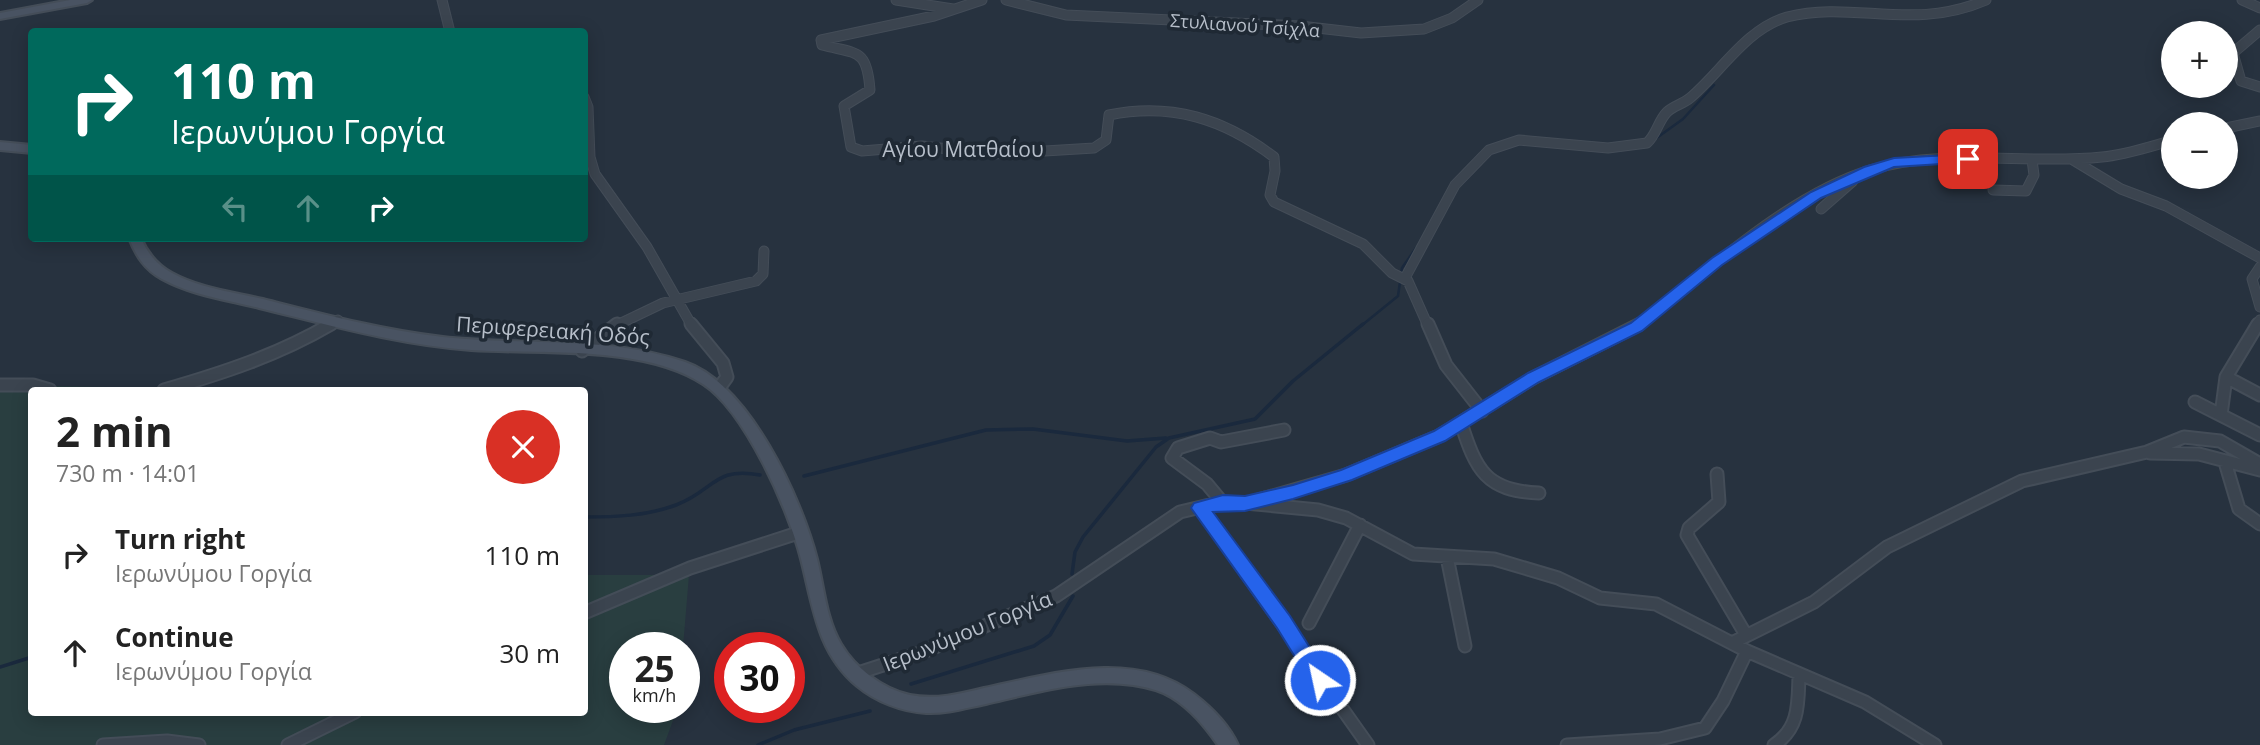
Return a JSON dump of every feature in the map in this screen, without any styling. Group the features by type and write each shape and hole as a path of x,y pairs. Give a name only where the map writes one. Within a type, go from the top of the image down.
{"main road":[{"path":"0,16 87,0"},
{"path":"0,146 28,149"},
{"name":"Περιφερειακή Οδός","path":"137,242 147,263 179,283 441,342 641,355 667,360 699,374 719,388 747,426 801,533 828,640 837,655 855,674 896,699 929,706 1094,673 1139,677 1164,686 1197,707 1229,745"}],"street":[{"path":"442,0 449,28"},
{"path":"897,0 953,9 982,0"},
{"name":"Στυλιανού Τσίχλα","path":"1006,0 1066,15 1288,25 1361,33 1424,29 1452,18 1478,0"},
{"path":"1399,276 1454,185 1489,150 1518,140 1608,148 1647,143 1659,130 1668,111 1686,102 1758,34 1789,15 1838,11 1932,14 1970,7 1986,0"},
{"path":"2242,0 2260,8"},
{"name":"Αγίου Ματθαίου","path":"953,9 821,40 822,45 857,50 864,57 871,88 864,97 844,106 849,143 862,151 922,146 994,154 1089,148 1105,143 1110,114 1152,108 1186,113 1234,130 1271,155 1276,164 1270,195 1274,202 1363,244 1399,276 1426,316 1446,365 1482,411"},
{"path":"2260,30 2233,53 2233,61 2241,81 2260,87"},
{"path":"588,107 590,157 596,174 679,298 693,327 723,363 727,377 719,388"},
{"path":"2238,126 2260,121"},
{"path":"1245,503 1346,475 1461,424 1533,378 1636,327 1765,227 1816,195 1855,179 1869,170 1913,161 2073,160 2103,157 2161,143"},
{"path":"1993,190 2026,191 2034,175 2032,160"},
{"path":"2073,160 2121,189 2191,219 2260,258"},
{"path":"1821,209 1850,188 1855,179"},
{"path":"582,351 601,333 633,312 679,298 756,281 763,274 764,251"},
{"path":"2260,267 2252,279 2260,307"},
{"path":"174,387 236,369 296,344 338,320"},
{"path":"2221,415 2227,377 2260,320"},
{"path":"2227,377 2260,395"},
{"path":"0,385 40,387"},
{"path":"2195,402 2260,435"},
{"path":"1461,424 1483,476 1512,492 1539,493"},
{"path":"1223,502 1207,484 1172,458 1178,449 1210,438 1221,442 1284,430"},
{"path":"1732,643 1814,602 1887,547 2022,481 2147,452 2184,437 2197,437 2228,445 2260,464"},
{"path":"2147,452 2199,454 2260,470"},
{"path":"2225,462 2239,509 2260,523"},
{"path":"1717,474 1722,499 1717,507 1689,528 1687,535 1746,635"},
{"name":"Ιερωνύμου Γοργία","path":"855,674 935,648 1056,596 1180,512 1223,502 1245,503 1318,510 1360,525 1401,550 1413,554 1493,559 1559,578 1600,598 1656,604 1747,651 1865,702 1935,745"},
{"path":"1200,508 1368,745"},
{"path":"1309,623 1360,525"},
{"path":"588,611 690,568 801,533"},
{"path":"1447,557 1465,646"},
{"path":"1567,745 1662,743 1693,737 1707,726 1747,651"},
{"path":"1774,745 1784,740 1795,727 1799,675"},
{"path":"288,745 347,716"},
{"path":"103,745 167,741 199,745"}],"green space":[{"path":"0,385 106,387 28,387 28,716 588,716 588,575 689,575 684,632 609,632 609,723 672,723 664,745 0,745"}],"waterway":[{"path":"1651,142 1683,119 1714,85"},
{"path":"1361,326 1398,296 1402,268 1416,248"},
{"path":"1072,574 1075,552 1083,537 1156,447 1169,438 1255,419 1293,381 1363,324"},
{"path":"804,476 986,430 1033,429 1127,441 1166,438"},
{"path":"588,517 654,512 689,499 723,477 745,473 760,475"},
{"path":"911,684 1034,646 1050,635 1073,596"},
{"path":"0,667 28,658"},
{"path":"758,745 794,730 870,711"}],"route":[{"path":"1320,680 1283,622 1200,508 1223,502 1245,503 1293,492 1346,475 1439,436 1533,378 1636,327 1717,262 1816,195 1855,179 1869,170 1894,163 1968,159"}]}
